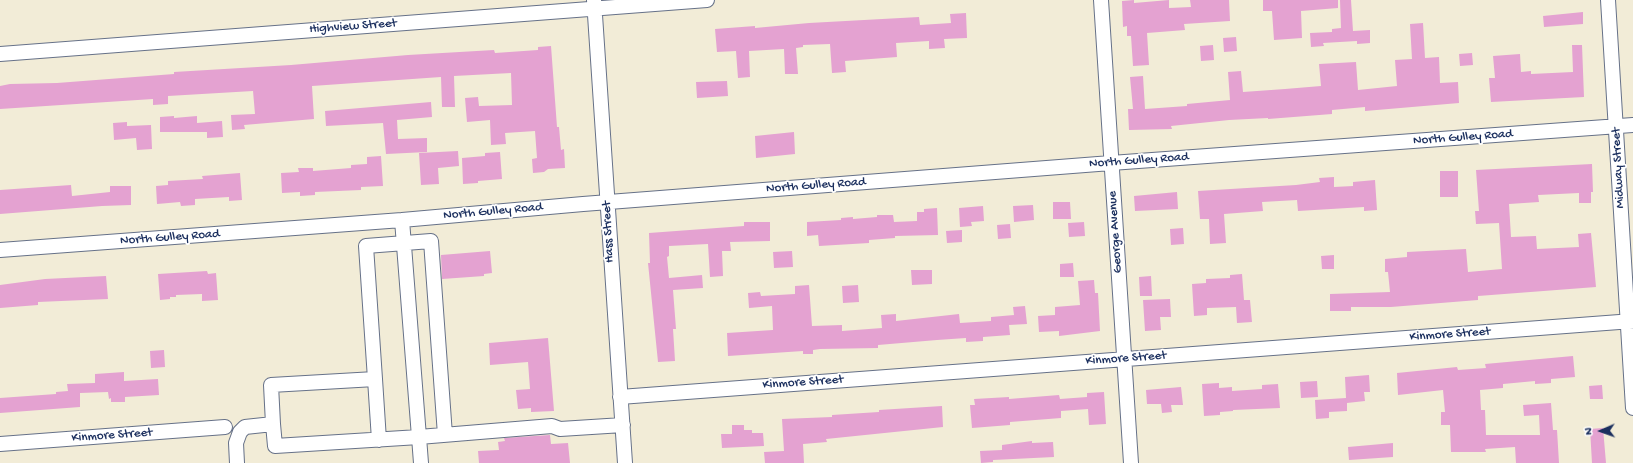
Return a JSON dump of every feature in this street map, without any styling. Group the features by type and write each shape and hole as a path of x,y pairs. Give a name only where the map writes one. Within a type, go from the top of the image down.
{"street":[{"name":"Highview Street","path":"0,54 594,4 707,0"},
{"name":"George Avenue","path":"1102,0 1111,163 1131,463"},
{"name":"Midway Street","path":"1608,0 1630,322 1633,408"},
{"name":"Hass Street","path":"594,4 625,463"},
{"name":"North Gulley Road","path":"0,250 365,223 607,202 1111,163 1633,126"},
{"path":"402,220 421,463"},
{"path":"365,223 379,440"},
{"path":"366,246 431,241 445,434"},
{"name":"Kinmore Street","path":"620,397 1630,322"},
{"path":"375,379 271,385 275,446 379,440 552,426 560,429 623,425"},
{"path":"237,463 236,443 240,432 245,427 273,424"},
{"name":"Kinmore Street","path":"0,444 225,427"}],"building":[{"path":"1134,0 1134,3 1169,0 1169,8 1191,7 1190,0 1229,0 1230,21 1184,24 1185,30 1147,33 1149,65 1133,66 1131,36 1127,36 1127,26 1123,27 1122,1"},
{"path":"1263,0 1338,0 1338,8 1301,11 1302,38 1274,40 1272,11 1263,11"},
{"path":"1340,0 1351,0 1353,31 1370,30 1370,43 1357,44 1357,41 1323,43 1324,46 1311,47 1310,33 1332,32 1332,29 1341,28"},
{"path":"1583,12 1583,24 1544,27 1543,16"},
{"path":"966,13 967,38 944,39 945,48 929,49 929,41 896,43 897,57 845,61 846,72 832,73 830,44 803,45 803,47 796,48 798,74 785,74 784,49 749,51 750,77 738,78 736,51 717,52 715,29 755,26 755,28 809,23 919,17 920,25 951,23 950,14"},
{"path":"1423,23 1425,58 1439,57 1440,83 1458,82 1459,103 1365,111 1365,107 1332,110 1332,114 1268,119 1229,120 1171,126 1172,129 1129,130 1128,109 1133,109 1130,77 1143,76 1145,109 1187,106 1187,104 1230,100 1228,72 1241,71 1243,92 1285,89 1321,86 1319,64 1356,62 1358,90 1397,86 1395,60 1412,59 1410,24"},
{"path":"1236,37 1237,51 1224,52 1223,38"},
{"path":"1213,45 1214,60 1201,61 1200,46"},
{"path":"1572,45 1582,45 1584,97 1491,102 1489,78 1495,78 1493,56 1520,54 1521,72 1531,71 1531,74 1573,72"},
{"path":"551,46 557,127 559,127 561,150 564,149 565,168 548,169 544,172 533,173 532,159 537,158 535,131 505,133 506,144 491,145 490,120 467,122 465,98 478,97 479,106 512,105 511,73 454,76 455,107 442,107 441,77 312,86 314,119 244,125 245,129 232,130 231,115 255,114 253,91 168,96 168,104 153,105 153,99 0,109 0,86 10,84 57,83 174,74 174,72 291,65 408,55 494,50 495,53 538,50 538,47"},
{"path":"1472,53 1473,65 1460,66 1459,54"},
{"path":"727,81 728,96 697,98 696,82"},
{"path":"431,102 432,117 397,120 398,139 427,138 427,152 386,154 383,123 326,126 325,111"},
{"path":"174,116 174,118 197,116 197,123 222,121 223,137 207,138 207,132 160,132 160,117"},
{"path":"127,122 127,126 151,125 152,149 137,150 136,138 114,140 113,123"},
{"path":"794,132 795,154 756,158 755,136"},
{"path":"458,151 459,166 438,168 439,184 421,185 419,153"},
{"path":"500,152 502,179 463,184 462,158 485,156 485,153"},
{"path":"381,156 383,186 361,187 361,190 315,192 315,195 300,196 300,192 282,193 281,173 299,172 298,168 313,168 313,171 351,168 351,165 367,164 367,157"},
{"path":"1592,164 1593,192 1591,192 1591,203 1579,203 1579,193 1538,195 1539,202 1509,204 1511,237 1536,236 1537,249 1579,247 1578,234 1591,233 1596,287 1478,296 1478,300 1391,307 1351,307 1351,311 1330,311 1330,294 1390,292 1388,272 1385,272 1385,259 1407,257 1407,252 1466,249 1468,272 1502,269 1499,223 1476,224 1475,211 1479,211 1476,170"},
{"path":"1440,171 1458,171 1458,197 1440,197"},
{"path":"240,173 242,200 229,201 229,197 195,199 195,205 181,206 180,202 157,204 156,186 168,185 168,181 203,179 202,176"},
{"path":"1334,177 1334,187 1353,186 1353,182 1375,180 1377,210 1364,211 1364,207 1298,211 1297,200 1262,202 1263,211 1224,214 1226,243 1210,244 1209,219 1200,219 1198,191 1296,185 1320,182 1319,178"},
{"path":"71,185 72,196 110,192 110,186 131,186 131,205 0,214 0,190"},
{"path":"1177,192 1178,209 1135,211 1134,196"},
{"path":"1053,202 1070,202 1071,219 1053,219"},
{"path":"1033,205 1034,220 1014,222 1013,206"},
{"path":"983,206 984,221 971,222 972,226 960,227 959,208"},
{"path":"937,208 938,235 895,236 895,238 869,240 869,243 819,246 818,235 807,236 807,222 841,220 841,218 853,217 853,219 877,217 877,215 893,215 894,222 917,221 917,212 924,212 924,209"},
{"path":"744,222 770,222 770,241 730,242 731,251 722,251 723,276 710,277 708,244 669,246 669,256 667,257 669,278 702,275 703,288 673,290 676,329 673,329 675,361 658,362 648,263 650,263 649,233 744,226"},
{"path":"1084,222 1085,236 1069,237 1068,223"},
{"path":"1010,224 1011,238 998,239 997,225"},
{"path":"1183,228 1184,244 1171,245 1170,229"},
{"path":"962,230 962,242 947,243 946,231"},
{"path":"490,251 492,273 484,274 484,276 442,279 441,255"},
{"path":"792,251 793,267 774,268 773,252"},
{"path":"1334,255 1334,269 1322,269 1321,256"},
{"path":"1073,263 1074,277 1060,277 1060,264"},
{"path":"911,270 932,270 932,284 912,285"},
{"path":"207,271 208,274 216,273 218,300 202,301 202,294 176,295 176,297 170,297 170,299 160,300 158,274"},
{"path":"1242,274 1244,300 1250,300 1252,322 1237,323 1236,307 1207,308 1207,315 1194,316 1192,284 1206,283 1206,279 1230,278 1230,275"},
{"path":"106,276 108,299 38,302 38,305 0,308 0,285 45,279"},
{"path":"1151,276 1152,296 1140,296 1139,277"},
{"path":"1094,280 1095,293 1098,293 1100,331 1059,336 1059,331 1039,332 1038,316 1055,315 1055,307 1080,305 1078,281"},
{"path":"809,285 812,326 842,325 842,331 882,328 881,315 896,314 896,321 959,314 960,323 991,321 991,317 1014,315 1013,307 1025,306 1027,324 1009,325 1010,335 983,337 983,341 966,342 966,338 878,345 878,348 820,349 813,350 813,354 803,354 803,351 728,356 727,333 773,330 772,306 749,308 748,293 760,292 761,296 795,294 795,286"},
{"path":"858,285 859,302 843,303 842,286"},
{"path":"1170,299 1171,317 1160,317 1161,330 1145,331 1143,300"},
{"path":"548,338 554,411 531,412 531,408 518,409 516,390 530,389 528,362 490,365 489,343"},
{"path":"164,350 165,367 151,368 150,351"},
{"path":"1573,356 1575,377 1551,379 1551,383 1535,384 1535,381 1503,384 1503,388 1480,390 1481,410 1485,410 1486,435 1540,435 1539,415 1524,416 1523,405 1551,403 1553,430 1557,430 1559,463 1516,463 1515,447 1485,449 1486,452 1451,452 1450,425 1441,425 1441,412 1445,412 1443,390 1398,395 1397,373 1457,367 1458,370 1486,368 1485,364"},
{"path":"124,372 124,381 158,379 159,395 125,397 125,402 111,402 108,392 80,393 80,407 0,413 0,398 56,394 56,392 68,391 67,384 95,383 95,374"},
{"path":"1369,375 1370,392 1364,392 1365,401 1347,403 1347,411 1329,412 1329,418 1316,419 1315,400 1346,398 1345,377"},
{"path":"1317,381 1318,397 1301,398 1300,382"},
{"path":"1219,383 1219,388 1232,387 1232,391 1262,389 1262,385 1278,384 1280,408 1233,410 1220,412 1220,415 1204,416 1202,384"},
{"path":"1602,385 1603,399 1590,399 1589,386"},
{"path":"1181,387 1183,405 1171,405 1172,412 1162,413 1161,404 1147,404 1146,390"},
{"path":"1104,392 1106,424 1089,425 1088,409 1061,411 1061,418 1010,422 1010,425 972,428 970,405 975,405 974,399 1009,397 1009,399 1059,395 1060,399 1087,397 1087,393"},
{"path":"942,406 943,427 826,439 827,442 803,444 804,463 765,463 764,452 784,451 782,419 832,417 832,415 879,412 879,410"},
{"path":"732,425 744,425 744,430 752,430 752,433 763,433 764,446 722,448 721,434 732,434"},
{"path":"1603,428 1606,463 1592,463 1590,429"},
{"path":"550,435 551,444 568,443 570,463 479,463 478,451 499,450 498,442 505,441 504,438"},
{"path":"1032,441 1032,443 1053,442 1054,457 993,460 993,462 981,463 980,451 1002,450 1002,445"},
{"path":"1393,443 1393,457 1349,460 1348,447"}]}
